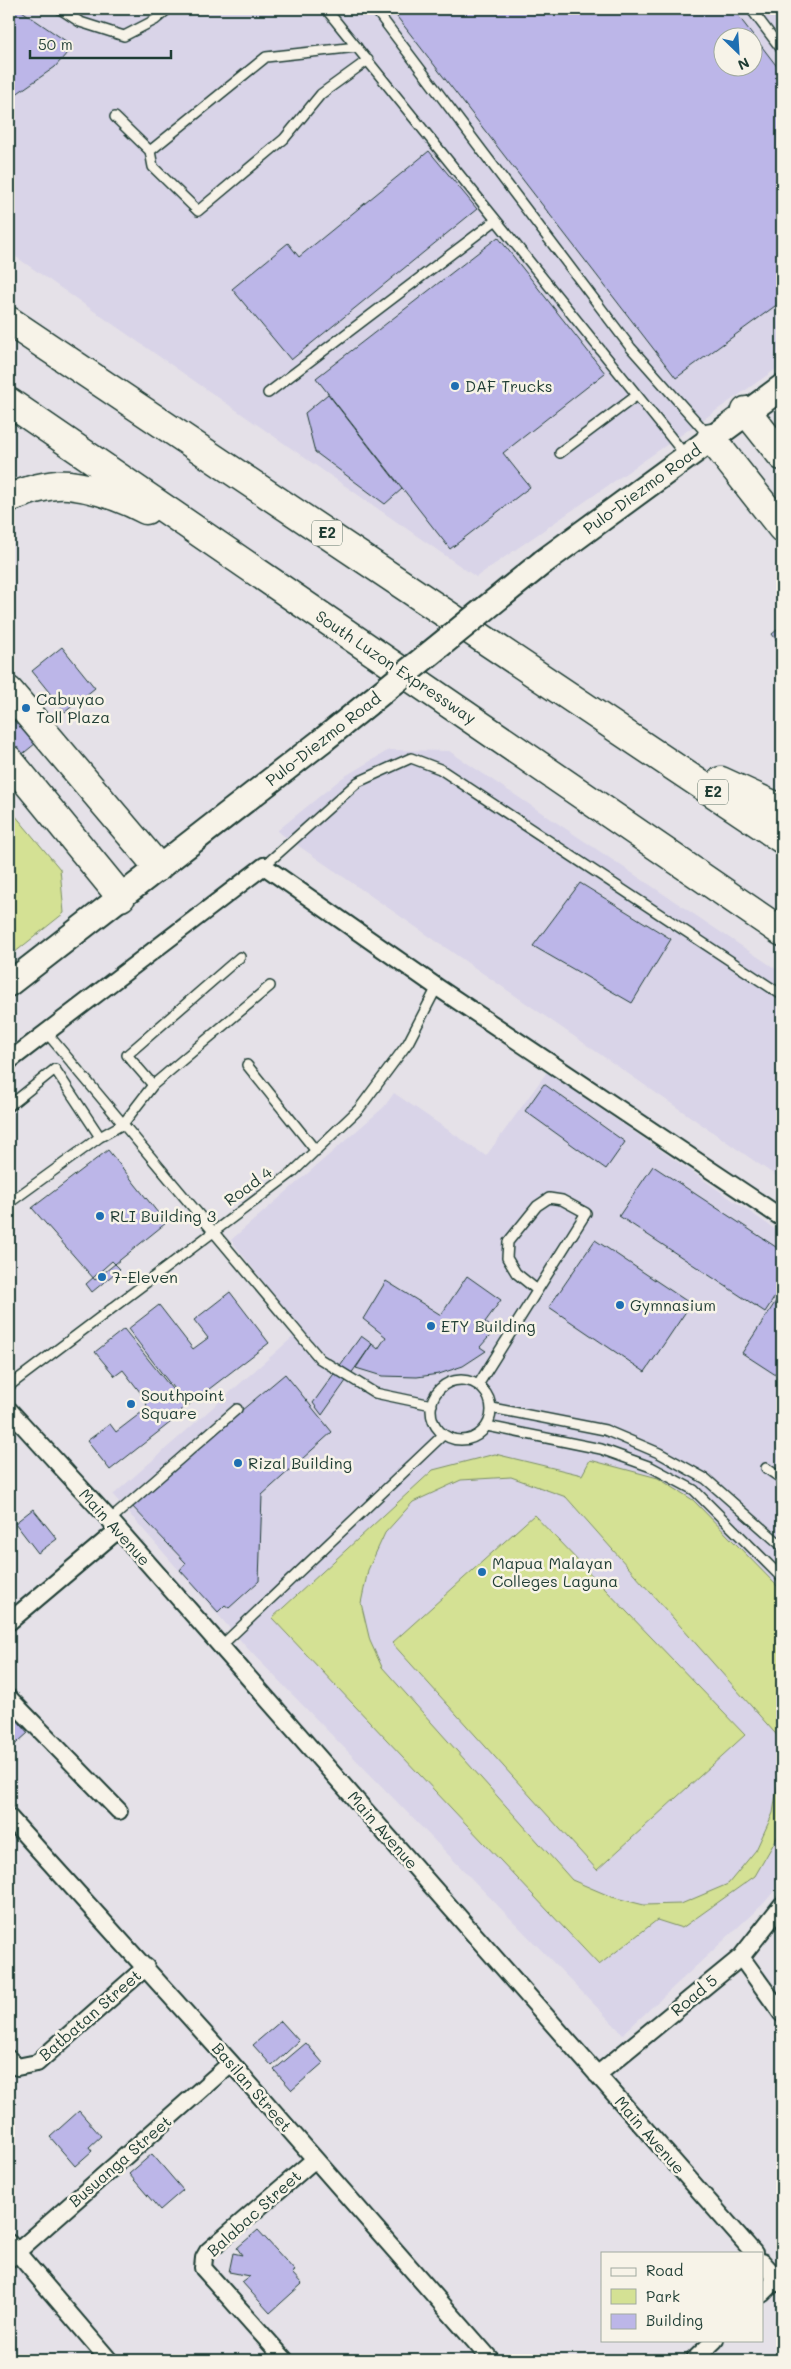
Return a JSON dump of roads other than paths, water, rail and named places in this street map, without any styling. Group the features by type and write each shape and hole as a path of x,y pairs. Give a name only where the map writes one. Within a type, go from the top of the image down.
{"highway":[{"name":"E2","path":"9,321 782,839"},
{"name":"South Luzon Expressway","path":"9,402 782,932"},
{"path":"746,411 782,456"},
{"path":"711,438 782,528"},
{"path":"9,498 35,489 68,485 126,500 226,551"},
{"path":"9,691 158,867"},
{"path":"644,746 782,809"},
{"path":"9,760 121,897"}],"main road":[{"name":"Pulo-Diezmo Road","path":"9,984 323,740 542,562 746,411 782,387"}],"street":[{"path":"9,1061 264,866 437,987 782,1218"},
{"name":"Main Avenue","path":"9,1410 221,1646 753,2252"},
{"path":"9,1622 114,1525"},
{"path":"9,1698 119,1811"},
{"name":"Basilan Street","path":"9,1817 232,2063 491,2360"},
{"name":"Road 5","path":"597,2075 741,1956 782,1905"},
{"path":"741,1956 782,2014"},
{"name":"Batbatan Street","path":"9,2059 17,2067 37,2063 146,1967"},
{"name":"Busuanga Street","path":"11,2251 232,2063"},
{"name":"Balabac Street","path":"285,2360 203,2268 204,2258 208,2251 315,2159"},
{"path":"11,2251 101,2358"},
{"path":"764,2264 780,2282 764,2293"},
{"path":"694,2360 713,2342"}],"lane":[{"path":"60,9 80,22 124,36 155,20 168,9"},
{"path":"326,9 686,456"},
{"path":"375,9 631,348 711,438"},
{"path":"751,9 782,50"},
{"path":"150,151 266,57 357,47"},
{"path":"115,116 150,151 153,167 198,212 284,139 321,94 368,60"},
{"path":"268,393 496,220"},
{"path":"560,453 636,396"},
{"path":"264,866 358,782 411,758 440,769 782,995"},
{"path":"153,1085 127,1055 240,957"},
{"path":"9,1203 100,1137 123,1124 153,1085 270,986"},
{"name":"Road 4","path":"9,1386 293,1172 316,1151 359,1109 408,1043 437,987"},
{"path":"46,1032 320,1359 376,1394 432,1405"},
{"path":"247,1065 316,1151"},
{"path":"9,1106 55,1069 100,1137"},
{"path":"478,1385 586,1213 562,1200 549,1198 536,1206 508,1242 507,1258 516,1273 537,1290"},
{"path":"459,1380 478,1385 490,1399 492,1408 487,1426 472,1439 452,1439 443,1435 433,1422 432,1405 435,1396 449,1383 459,1380"},
{"path":"492,1408 605,1430 659,1453 706,1479 782,1546"},
{"path":"114,1525 237,1409"},
{"path":"487,1426 600,1449 651,1468 694,1490 782,1578"},
{"path":"221,1646 443,1435"},
{"path":"766,1468 782,1479"}],"place":[{"name":"DAF Trucks","path":"455,386"},
{"name":"Cabuyao Toll Plaza","path":"26,708"},
{"name":"RLI Building 3","path":"100,1216"},
{"name":"7-Eleven","path":"102,1277"},
{"name":"Gymnasium","path":"620,1305"},
{"name":"ETY Building","path":"431,1326"},
{"name":"Southpoint Square","path":"131,1404"},
{"name":"Rizal Building","path":"238,1463"},
{"name":"Mapua Malayan Colleges Laguna","path":"482,1572"}]}
